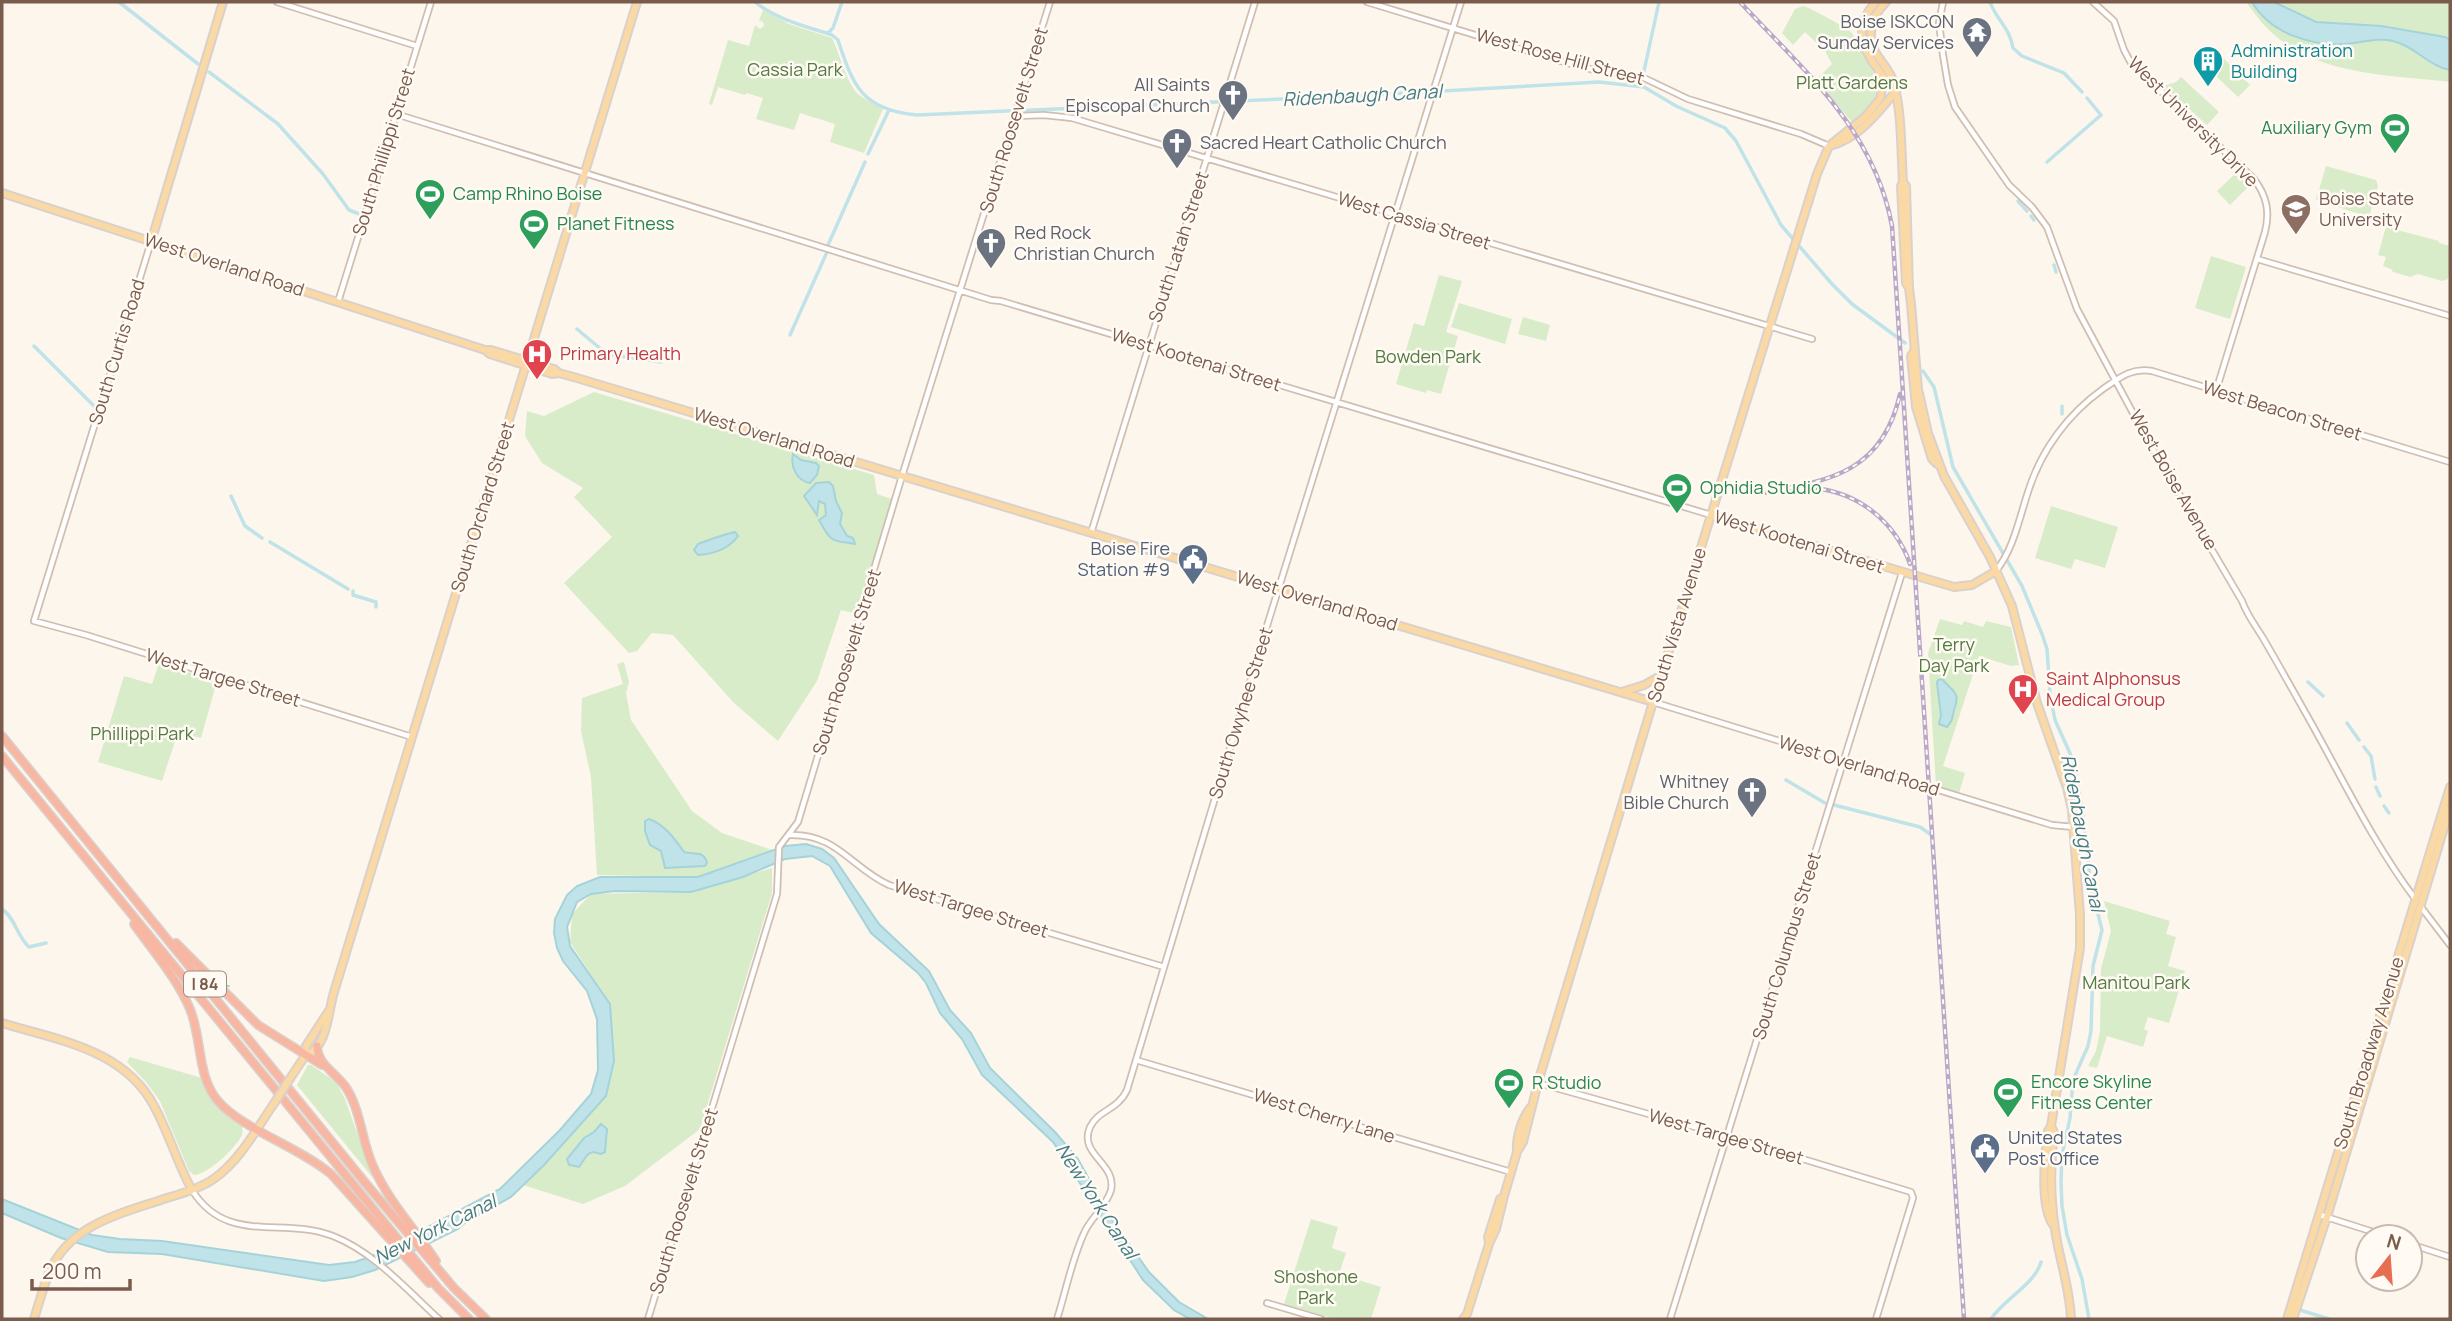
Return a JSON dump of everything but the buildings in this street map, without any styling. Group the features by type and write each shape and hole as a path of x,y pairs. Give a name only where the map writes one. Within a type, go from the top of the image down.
{"highway":[{"name":"I 84","path":"2,736 411,1231"},
{"name":"I 84","path":"2,756 394,1240 469,1319"},
{"path":"103,880 185,999 195,1022 206,1078 214,1096 225,1108 257,1129 301,1152 331,1174 394,1240"},
{"path":"146,912 258,1025 327,1068"},
{"path":"317,1046 318,1055 327,1068 347,1089 377,1175 411,1231 454,1288 486,1319"}],"main road":[{"name":"South Curtis Road","path":"151,242 223,2"},
{"name":"South Orchard Street","path":"34,1319 48,1275 68,1244 82,1232 110,1217 192,1190 215,1179 233,1161 305,1056 306,1046 328,1012 637,2"},
{"path":"1875,2 1862,27 1862,41 1867,54 1896,91"},
{"path":"1886,2 1874,19 1871,43 1877,58 1891,75 1896,91 1903,182 1906,186 1914,350 1922,412 1938,465 1996,571 2017,623 2037,703 2067,788 2075,827 2080,948 2051,1126 2054,1132 2050,1175 2054,1226 2069,1290 2071,1319"},
{"name":"South Vista Avenue","path":"1466,1318 1489,1244 1488,1237 1500,1199 1504,1196 1517,1152 1517,1143 1531,1107 1661,675 1817,174 1829,146 1866,117 1880,99 1883,84 1878,70"},
{"path":"1829,146 1839,144 1857,131 1896,91"},
{"path":"1884,105 1891,106 1898,112"},
{"name":"West Overland Road","path":"2,193 525,363 554,369 558,373 1653,702"},
{"name":"West Kootenai Street","path":"1711,515 1954,587 1972,585 1996,571"},
{"path":"1621,692 1644,685 1661,675"},
{"name":"South Broadway Avenue","path":"2418,904 2450,787"},
{"name":"South Broadway Avenue","path":"2293,1319 2418,904 2450,808"},
{"name":"South Orchard Street","path":"305,1056 317,1046 329,1020 328,1012"},
{"path":"2,1023 91,1050 117,1064 134,1078 153,1102 192,1190"},
{"path":"2,1029 14,1027"},
{"name":"South Broadway Avenue","path":"2287,1319 2323,1216"}],"street":[{"path":"277,2 417,46"},
{"name":"South Phillippi Street","path":"338,302 430,2"},
{"name":"South Roosevelt Street","path":"648,1319 776,894 779,847 795,827 805,798 902,476 1051,2"},
{"name":"South Latah Street","path":"1091,533 1255,2"},
{"name":"West Rose Hill Street","path":"1367,2 1590,69 1642,77 1688,99 1801,134 1829,146"},
{"name":"South Owyhee Street","path":"1057,1319 1081,1240 1111,1190 1111,1177 1090,1149 1088,1131 1097,1117 1122,1101 1136,1060 1461,2"},
{"name":"West Boise Avenue","path":"1943,2 1940,23 1942,55 1955,107 2009,185 2032,207 2047,227 2077,309 2242,601 2248,618 2260,633 2348,793 2401,880 2450,945"},
{"name":"West University Drive","path":"2093,2 2114,21 2131,63 2254,179 2267,205 2267,219 2216,391"},
{"name":"West Cassia Street","path":"1016,113 1072,118 1812,339"},
{"name":"West Kootenai Street","path":"396,114 962,290 1711,515"},
{"name":"South Curtis Road","path":"34,621 151,242"},
{"path":"2256,259 2450,316"},
{"name":"West Beacon Street","path":"2115,380 2133,371 2145,370 2450,462"},
{"path":"1996,571 2008,555 2033,477 2049,446 2071,417 2115,380"},
{"name":"South Columbus Street","path":"1671,1319 1902,573"},
{"name":"West Targee Street","path":"34,621 412,737"},
{"name":"West Overland Road","path":"1653,702 2052,825 2075,827"},
{"name":"West Targee Street","path":"788,835 826,841 889,885 1164,967"},
{"name":"West Cherry Lane","path":"1136,1060 1511,1172"},
{"name":"West Targee Street","path":"1538,1083 1729,1137 1912,1194 1876,1319"},
{"path":"192,1190 205,1207 227,1222 321,1232 345,1242 368,1256 439,1319"},
{"path":"2323,1216 2354,1226"},
{"path":"2424,1249 2450,1257"},
{"path":"1267,1303 1321,1319"}],"green space":[{"path":"2246,2 2252,2 2257,11 2368,40 2396,41 2416,51 2433,65 2450,70 2450,82 2360,72 2317,60 2278,38"},
{"path":"2274,2 2450,2 2450,40 2381,26 2316,22"},
{"name":"Platt Gardens","path":"1803,6 1851,32 1872,70 1879,91 1870,106 1852,122 1816,80 1832,64 1825,51 1805,32 1793,45 1782,33 1795,9"},
{"name":"Cassia Park","path":"763,10 789,24 832,38 854,89 883,109 864,153 830,142 835,124 800,113 794,130 756,119 763,98 718,87 712,105 709,104 728,40 749,46 755,25 760,29 764,26 759,20"},
{"path":"2211,46 2250,85 2238,97 2198,59"},
{"path":"2181,77 2219,112 2207,125 2164,86"},
{"path":"2326,166 2376,180 2378,186 2369,217 2316,200"},
{"path":"2236,173 2250,185 2230,205 2217,191"},
{"path":"2386,227 2450,246 2448,279 2442,281 2418,274 2410,277 2383,266 2386,257 2378,255"},
{"path":"2211,256 2246,267 2230,319 2195,308"},
{"name":"Bowden Park","path":"1439,275 1462,281 1446,332 1458,336 1441,394 1427,390 1426,393 1396,384 1414,323 1424,326"},
{"path":"1459,303 1512,319 1505,344 1451,327"},
{"path":"1523,317 1550,325 1546,341 1518,334"},
{"path":"594,392 874,475 877,494 892,499 858,614 841,610 817,681 778,741 734,703 673,635 652,633 637,651 629,653 564,583 612,537 574,497 583,488 542,463 525,436 527,411 544,416"},
{"path":"2051,506 2118,527 2105,568 2075,559 2071,569 2035,558"},
{"name":"Terry Day Park","path":"1940,619 1962,625 1964,621 1983,627 1986,621 2011,627 2019,665 2011,666 1979,656 1943,766 1965,773 1959,793 1936,786 1928,653"},
{"path":"624,662 629,682 626,693 631,720 692,811 722,833 772,850 698,877 597,875 591,777 581,731 582,698 623,684 617,664"},
{"name":"Phillippi Park","path":"159,663 217,681 201,738 178,732 162,781 98,762 124,676 152,684"},
{"path":"772,868 772,893 700,1129 625,1186 583,1204 523,1185 606,1096 614,1061 610,1004 570,942 572,914 591,894 691,892"},
{"name":"Manitou Park","path":"2104,901 2170,921 2166,934 2176,937 2168,966 2185,971 2169,1023 2148,1017 2144,1029 2148,1031 2143,1047 2107,1036 2097,1068 2088,1066 2096,1051 2100,1031 2101,969 2111,931"},
{"path":"130,1057 202,1078 218,1105 242,1125 242,1135 234,1147 206,1171 194,1175 189,1171 160,1101 127,1062"},
{"path":"308,1065 336,1082 345,1099 373,1178 297,1085"},
{"name":"Shoshone Park","path":"1311,1219 1338,1227 1332,1248 1346,1253 1339,1274 1381,1287 1371,1319 1334,1319 1284,1304"}],"water":[{"path":"2252,2 2274,2 2316,22 2381,26 2445,37 2450,40 2450,70 2393,41 2332,44 2305,40 2269,22"},
{"path":"793,454 819,466 817,475 810,483 796,473"},
{"path":"829,482 833,486 842,513 840,524 855,544 830,537 819,520 826,515 825,504 819,501 817,515 804,496 816,483"},
{"path":"735,532 738,536 734,541 720,550 698,555 694,550 698,544"},
{"path":"1942,679 1957,699 1947,727 1939,724 1941,715 1937,683"},
{"path":"649,819 664,828 684,852 704,856 707,863 705,866 665,868 661,851 650,845 645,831 645,821"},
{"name":"New York Canal","path":"806,844 822,849 834,858 879,924 929,971 950,1010 971,1033 990,1068 1055,1132 1078,1159 1107,1212 1149,1272 1179,1302 1208,1319 1190,1319 1174,1310 1143,1280 1053,1142 982,1075 962,1039 940,1013 926,983 871,933 830,866 812,856 785,859 743,877 691,892 615,891 591,894 577,902 567,927 570,946 610,1004 614,1061 606,1096 544,1165 511,1197 467,1221 458,1229 375,1270 324,1281 162,1254 108,1252 61,1238 2,1213 2,1199 92,1235 162,1241 329,1265 355,1262 375,1255 500,1189 560,1130 591,1094 598,1070 597,1019 587,991 563,961 554,933 555,919 567,895 577,886 600,877 698,877 785,846"},
{"path":"601,1124 607,1129 605,1152 588,1154 579,1167 569,1165 567,1159 584,1138"}],"waterway":[{"path":"119,2 198,64"},
{"name":"Ridenbaugh Canal","path":"755,2 782,18 832,35 838,40 849,70 862,93 884,108 917,115 1599,82 1644,87 1676,106 1725,128 1736,141 1781,225 1852,304 1905,343"},
{"path":"828,33 833,28 842,2"},
{"path":"1644,71 1659,2"},
{"path":"1990,2 2009,35 2013,48 2022,56 2064,73 2082,92"},
{"path":"209,72 278,124 323,174 349,210 362,215"},
{"path":"2047,162 2101,115 2087,98"},
{"path":"868,154 889,110"},
{"path":"828,245 865,162"},
{"path":"2018,201 2027,211"},
{"path":"2031,216 2034,220"},
{"path":"790,335 827,252"},
{"path":"2054,265 2056,272"},
{"path":"577,329 602,350 613,355 661,362"},
{"path":"34,346 95,407"},
{"name":"Ridenbaugh Canal","path":"1923,371 1934,387 1953,467 2022,586 2042,634 2047,649 2055,720 2073,760 2082,807 2091,886 2102,930 2093,966 2091,1031 2088,1046 2073,1080 2070,1118 2062,1155 2061,1182 2067,1235 2082,1279 2089,1319"},
{"path":"2062,406 2062,414"},
{"path":"231,496 245,526 262,538"},
{"path":"270,542 348,589"},
{"path":"353,591 353,595 376,602 376,607"},
{"path":"2308,682 2323,696"},
{"path":"2347,723 2359,740"},
{"path":"2364,747 2371,756 2375,779"},
{"path":"1786,780 1825,803"},
{"path":"2376,787 2380,796"},
{"path":"1834,805 1920,827 1930,834"},
{"path":"2384,806 2389,813"},
{"path":"2,909 29,947 46,943"},
{"path":"1991,1319 2026,1284 2041,1262"},
{"path":"2300,1310 2329,1319"}],"railway":[{"path":"1740,2 1811,78 1853,131 1870,160 1883,191 1892,226 1964,1319"},
{"path":"1757,494 1806,484 1848,470 1865,458 1880,442 1892,421 1900,394"},
{"path":"1811,488 1844,495 1872,511 1895,534 1910,564"}],"place":[{"name":"Boise ISKCON Sunday Services","path":"1977,59"},
{"name":"Administration Building","path":"2208,88"},
{"name":"All Saints Episcopal Church","path":"1233,122"},
{"name":"Auxiliary Gym","path":"2395,155"},
{"name":"Sacred Heart Catholic Church","path":"1177,170"},
{"name":"Camp Rhino Boise","path":"430,221"},
{"name":"Boise State University","path":"2296,236"},
{"name":"Planet Fitness","path":"534,251"},
{"name":"Red Rock Christian Church","path":"991,270"},
{"name":"Primary Health","path":"537,381"},
{"name":"Ophidia Studio","path":"1677,515"},
{"name":"Boise Fire Station #9","path":"1193,586"},
{"name":"Saint Alphonsus Medical Group","path":"2023,716"},
{"name":"Whitney Bible Church","path":"1752,819"},
{"name":"R Studio","path":"1509,1110"},
{"name":"Encore Skyline Fitness Center","path":"2008,1119"},
{"name":"United States Post Office","path":"1985,1175"}]}
